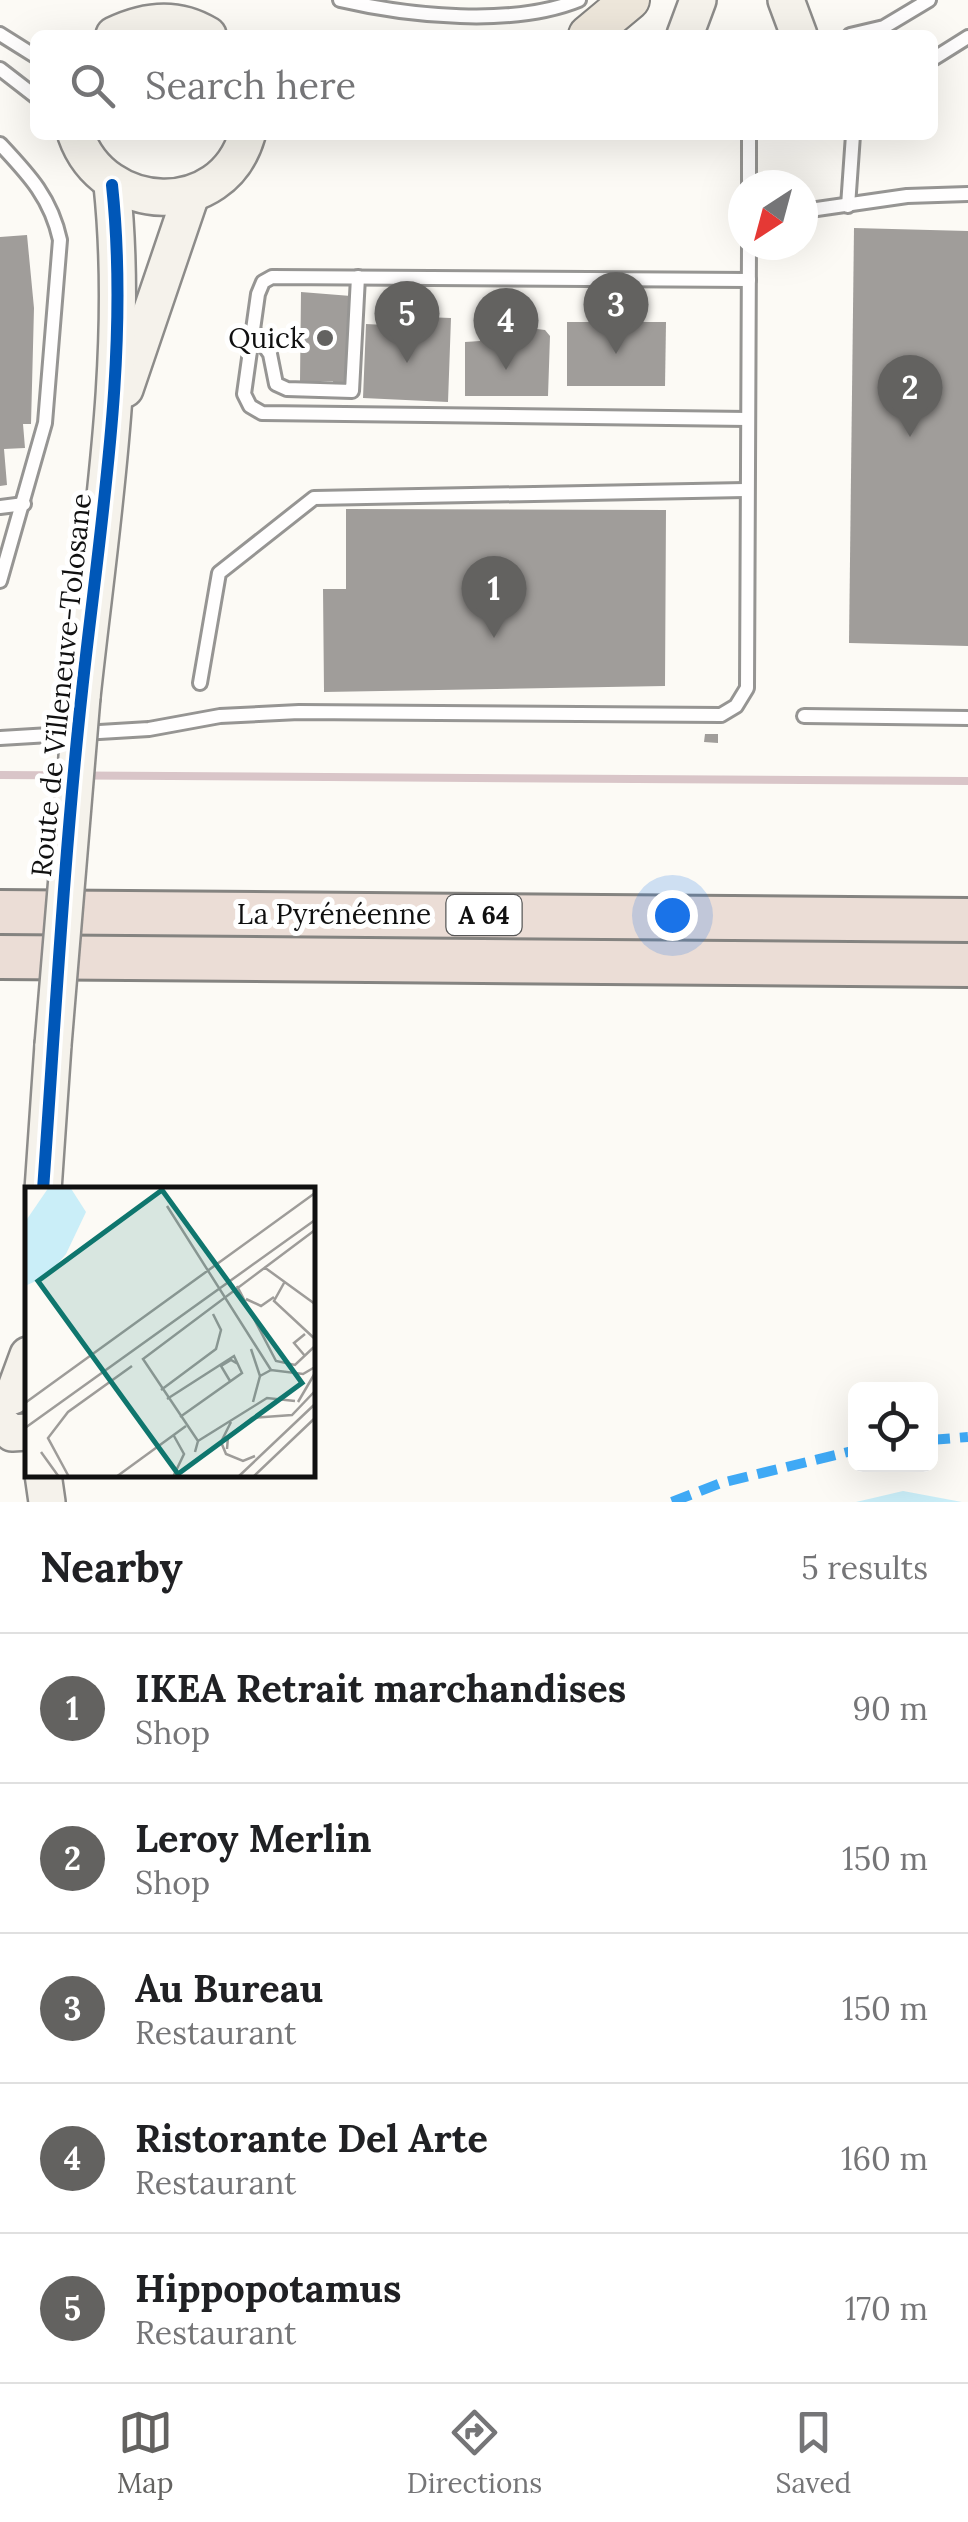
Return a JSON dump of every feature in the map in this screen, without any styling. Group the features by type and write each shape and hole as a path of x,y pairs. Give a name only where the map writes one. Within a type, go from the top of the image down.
{"highway":[{"name":"La Pyrénéenne","path":"0,912 968,920"},
{"name":"La Pyrénéenne","path":"0,957 968,965"}],"main road":[{"path":"594,30 630,0"}],"street":[{"path":"786,0 797,30"},
{"path":"114,23 144,23 165,11 199,30"},
{"path":"79,140 94,169 112,185 150,198 190,195 213,184 231,167 244,140"},
{"name":"Route de Villeneuve-Tolosane","path":"43,1187 82,697 111,433 119,246 112,185"},
{"name":"Route de Villeneuve-Tolosane","path":"111,433 190,195"},
{"path":"16,1419 25,1371"},
{"path":"43,1477 47,1502"}],"lane":[{"path":"340,0 386,11 476,15 544,11 579,0"},
{"path":"869,30 884,26 929,0"},
{"path":"0,34 30,53"},
{"path":"938,56 968,37"},
{"path":"0,69 30,92"},
{"path":"749,140 749,170"},
{"path":"848,206 852,140"},
{"path":"0,144 40,186 54,210 60,240 51,384 24,504 0,581"},
{"path":"818,209 907,196 968,194"},
{"path":"0,738 149,730 220,716 299,712 721,715 736,706 748,688 745,490 749,260"},
{"path":"748,419 262,413 250,406 244,394 258,294 263,282 272,277 750,280"},
{"path":"253,330 270,354 276,384 287,389 352,391 358,277"},
{"path":"200,683 219,572 314,498 745,490"},
{"path":"0,506 24,504"},
{"path":"804,716 968,718"}],"water":[{"path":"903,1491 962,1502 856,1502"}],"building":[{"path":"854,228 968,231 968,646 849,643"},
{"path":"27,235 34,308 31,424 23,424 25,448 4,449 7,485 0,486 0,237"},
{"name":"Quick","path":"301,292 351,296 349,399 334,399 333,381 300,381"},
{"path":"528,305 529,328 545,330 550,336 548,396 465,396 465,342 480,341 482,307"},
{"path":"424,317 451,318 448,402 363,398 366,324 424,327"},
{"path":"567,322 666,322 665,386 567,386"},
{"path":"346,509 666,510 665,686 324,692 323,589 346,589"},
{"path":"705,734 718,734 718,743 704,742"}],"railway":[{"path":"0,775 968,781"}],"marked path":[{"path":"938,1439 968,1437"},
{"path":"672,1502 721,1483 848,1452"}],"cycle path":[{"path":"43,1187 70,815 115,374 117,248 112,185"}],"place":[{"name":"Quick","path":"325,338"},
{"name":"Au Bureau","path":"616,354"},
{"name":"Hippopotamus","path":"407,363"},
{"name":"Ristorante Del Arte","path":"506,370"},
{"name":"Leroy Merlin","path":"910,437"},
{"name":"IKEA Retrait marchandises","path":"494,638"}]}
